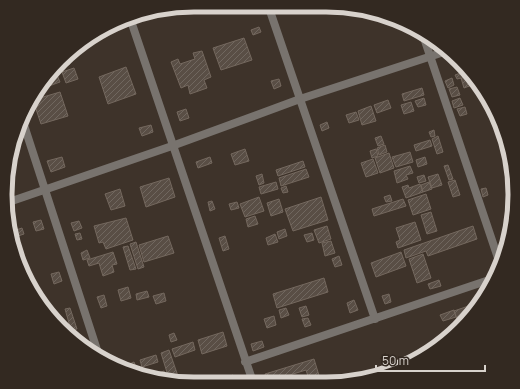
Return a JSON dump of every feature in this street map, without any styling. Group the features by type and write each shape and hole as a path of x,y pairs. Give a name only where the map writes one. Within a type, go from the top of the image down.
{"street":[{"path":"270,12 375,318"},
{"path":"132,24 251,377"},
{"path":"425,42 497,255"},
{"path":"12,201 172,146 300,99 441,53"},
{"path":"25,128 97,349"},
{"path":"245,362 486,281"}],"building":[{"path":"259,27 261,32 253,35 251,30"},
{"path":"244,38 252,60 221,70 213,48"},
{"path":"202,51 211,77 204,80 207,88 190,94 188,85 181,88 171,62 178,59 180,64 195,59 193,53"},
{"path":"126,67 136,94 108,104 99,77"},
{"path":"74,68 78,79 66,83 62,72"},
{"path":"462,73 472,85 464,88 461,78 457,79 455,75"},
{"path":"56,75 60,82 48,87 50,83"},
{"path":"452,78 454,85 448,88 445,81"},
{"path":"279,79 281,86 274,89 271,81"},
{"path":"457,87 460,95 452,97 449,89"},
{"path":"422,88 424,95 404,101 402,94"},
{"path":"60,92 68,116 41,124 35,106 39,98"},
{"path":"424,98 426,105 418,107 415,101"},
{"path":"460,98 463,105 454,108 452,101"},
{"path":"388,100 391,108 377,113 374,105"},
{"path":"411,102 414,111 404,114 401,105"},
{"path":"371,106 376,121 362,125 358,111"},
{"path":"465,107 467,114 460,116 457,109"},
{"path":"186,109 189,118 180,121 177,112"},
{"path":"356,112 359,120 349,123 346,115"},
{"path":"327,122 329,128 322,131 320,125"},
{"path":"151,125 153,132 142,136 139,128"},
{"path":"434,130 435,136 431,137 429,132"},
{"path":"381,136 384,144 378,146 375,138"},
{"path":"438,136 443,152 437,154 432,139"},
{"path":"430,140 432,146 416,151 414,145"},
{"path":"385,145 387,152 379,155 377,148"},
{"path":"245,149 249,161 235,165 231,154"},
{"path":"376,149 378,156 372,158 370,151"},
{"path":"410,152 413,162 396,167 392,157"},
{"path":"389,153 394,168 380,173 375,158"},
{"path":"62,157 65,167 51,172 47,161"},
{"path":"210,157 212,163 198,168 196,162"},
{"path":"425,157 427,164 418,167 416,160"},
{"path":"373,159 378,173 366,177 361,163"},
{"path":"303,161 305,167 278,176 276,170"},
{"path":"448,165 453,179 449,180 444,166"},
{"path":"410,166 413,173 406,175 408,179 397,183 394,171"},
{"path":"306,169 309,177 281,186 279,178"},
{"path":"262,174 264,183 259,185 256,176"},
{"path":"438,174 442,185 432,188 428,177"},
{"path":"424,175 426,181 419,183 417,177"},
{"path":"169,178 175,197 146,207 140,187"},
{"path":"455,180 460,195 453,197 448,182"},
{"path":"276,182 278,189 261,194 259,187"},
{"path":"429,182 432,189 423,192 421,185"},
{"path":"420,184 423,192 406,198 402,187 408,185 409,188"},
{"path":"286,186 288,192 283,193 281,188"},
{"path":"486,188 488,195 483,197 481,189"},
{"path":"120,189 125,206 111,210 105,194"},
{"path":"426,194 431,209 413,215 408,200"},
{"path":"390,195 392,201 386,202 384,197"},
{"path":"259,197 264,211 245,217 240,204"},
{"path":"321,197 328,220 293,231 285,209"},
{"path":"279,199 283,212 271,216 267,203"},
{"path":"403,199 406,206 374,216 372,209"},
{"path":"212,201 215,209 210,211 208,202"},
{"path":"237,202 239,208 231,210 229,204"},
{"path":"431,212 437,231 427,234 421,215"},
{"path":"255,216 258,224 248,227 246,219"},
{"path":"126,218 133,240 106,249 103,242 99,243 94,226"},
{"path":"41,220 44,229 36,231 33,222"},
{"path":"79,221 82,228 74,231 71,223"},
{"path":"415,222 421,240 398,248 396,242 400,240 396,228"},
{"path":"327,226 331,239 319,243 314,230"},
{"path":"473,226 477,239 428,256 426,251 406,258 404,250"},
{"path":"22,228 24,234 17,236 16,230"},
{"path":"285,229 287,236 279,239 277,232"},
{"path":"80,233 82,239 77,240 75,234"},
{"path":"312,233 314,240 307,242 304,235"},
{"path":"275,234 278,242 268,245 266,238"},
{"path":"168,236 174,253 144,262 139,245"},
{"path":"225,236 229,249 223,251 219,238"},
{"path":"331,241 335,253 325,256 322,243"},
{"path":"136,242 144,267 138,269 130,244"},
{"path":"128,246 136,269 130,270 123,247"},
{"path":"87,250 90,258 83,260 81,253"},
{"path":"113,252 117,264 112,265 114,272 103,276 99,263 89,266 87,260"},
{"path":"401,252 406,266 376,277 371,263"},
{"path":"423,254 431,278 417,283 409,259"},
{"path":"339,256 342,265 335,267 332,259"},
{"path":"59,272 62,281 54,284 51,274"},
{"path":"324,278 328,292 277,308 273,294"},
{"path":"439,280 441,286 430,289 428,284"},
{"path":"128,287 131,298 121,301 118,290"},
{"path":"147,291 149,297 137,300 136,294"},
{"path":"164,293 166,301 156,304 153,296"},
{"path":"389,294 391,302 385,304 382,296"},
{"path":"104,295 107,306 101,308 97,297"},
{"path":"354,300 358,310 350,313 347,303"},
{"path":"470,305 458,321 454,311"},
{"path":"306,306 309,315 302,317 299,308"},
{"path":"70,308 77,329 71,329 65,309"},
{"path":"286,308 289,315 281,318 279,310"},
{"path":"454,310 456,317 443,321 440,315"},
{"path":"274,316 276,325 267,328 264,319"},
{"path":"308,318 311,325 305,327 302,319"},
{"path":"223,332 227,346 202,354 198,340"},
{"path":"174,333 177,340 171,342 169,335"},
{"path":"262,341 264,347 253,351 251,344"},
{"path":"193,342 195,350 175,357 172,349"},
{"path":"169,350 178,376 168,374 161,353"},
{"path":"156,355 158,362 142,367 140,360"},
{"path":"314,359 319,377 308,377 306,370 283,377 266,377 265,374"},
{"path":"134,362 136,367 129,364"}]}
